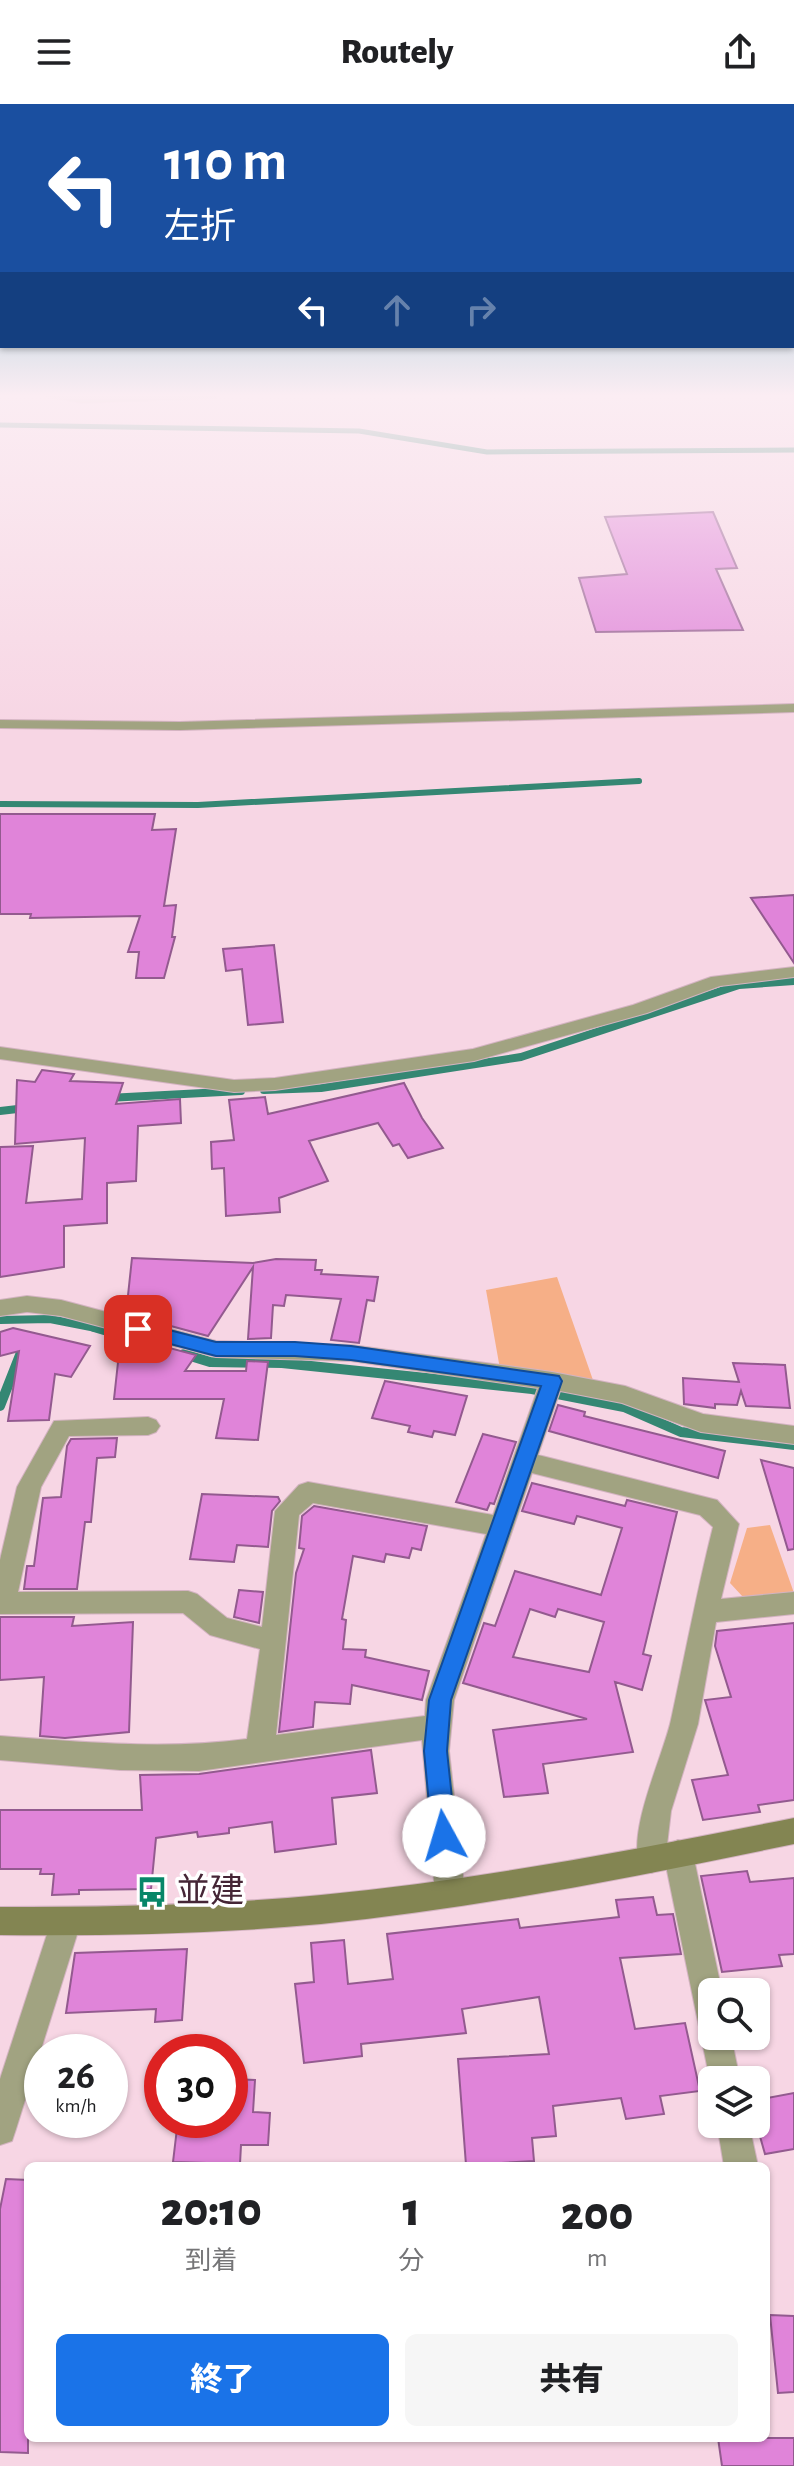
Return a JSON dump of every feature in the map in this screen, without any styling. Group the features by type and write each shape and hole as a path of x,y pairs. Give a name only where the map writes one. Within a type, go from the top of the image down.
{"main road":[{"path":"0,1921 66,1922 255,1915 450,1893 665,1857 794,1831"}],"street":[{"path":"0,724 180,726 794,708"},
{"path":"0,1053 234,1086 275,1084 474,1055 640,1009 717,981 794,972"},
{"path":"0,1308 27,1304 61,1308 216,1349 351,1353 548,1390 625,1395 701,1423 794,1435"},
{"path":"450,1893 435,1751 440,1700 548,1390"},
{"path":"148,1426 62,1427 29,1487 1,1603 188,1602 219,1627 274,1641"},
{"path":"523,1461 708,1507 726,1524 705,1612 684,1724 657,1811 665,1857 700,1978"},
{"path":"260,1749 287,1511 308,1492 499,1526"},
{"path":"705,1612 794,1603"},
{"path":"0,1748 136,1758 199,1758 439,1726"},
{"path":"0,2129 66,1922"},
{"path":"736,2138 740,2162"}],"shaded area":[{"path":"557,1277 594,1383 500,1369 486,1290"},
{"path":"770,1525 794,1593 743,1597 730,1583 747,1528"}],"building":[{"path":"713,512 737,568 716,569 743,630 596,632 579,578 627,574 605,517"},
{"path":"0,814 155,814 152,830 176,829 164,906 176,905 172,937 175,937 164,978 136,978 139,952 128,952 140,916 30,918 31,914 0,914"},
{"path":"794,895 794,963 751,898"},
{"path":"274,945 283,1022 248,1025 242,969 226,971 223,949"},
{"path":"42,1070 74,1074 70,1081 123,1083 116,1104 180,1099 181,1123 138,1126 136,1181 107,1183 107,1223 64,1226 64,1267 0,1277 0,1147 33,1146 26,1203 82,1199 85,1138 15,1144 17,1080 35,1082"},
{"path":"404,1083 422,1118 443,1148 408,1158 399,1144 393,1146 378,1123 309,1141 328,1181 279,1198 280,1212 226,1216 224,1168 212,1169 211,1142 234,1140 229,1100 265,1097 268,1114"},
{"path":"132,1258 253,1263 276,1259 316,1260 315,1270 322,1270 321,1274 378,1277 374,1301 367,1300 359,1343 331,1340 341,1299 286,1295 284,1306 273,1305 271,1338 248,1339 253,1267 208,1336 126,1314"},
{"path":"13,1328 90,1346 71,1377 55,1374 49,1420 8,1421 19,1351 0,1356 0,1332"},
{"path":"121,1335 196,1355 185,1371 246,1371 247,1361 268,1362 258,1440 216,1438 224,1399 114,1399"},
{"path":"733,1363 785,1365 790,1408 746,1406 741,1391 737,1405 715,1404 715,1408 684,1404 683,1378 739,1382"},
{"path":"385,1381 467,1396 455,1435 434,1431 432,1437 408,1432 410,1426 372,1418"},
{"path":"558,1405 585,1412 584,1416 725,1451 718,1478 549,1431"},
{"path":"483,1434 516,1442 494,1504 490,1503 487,1510 456,1502"},
{"path":"117,1438 115,1457 97,1458 91,1522 85,1522 77,1589 24,1589 27,1566 34,1566 43,1498 61,1497 67,1446 71,1439"},
{"path":"761,1460 794,1468 794,1549 788,1550"},
{"path":"532,1483 625,1506 627,1500 677,1512 643,1654 651,1656 642,1690 615,1682 633,1752 543,1764 548,1793 504,1797 493,1730 587,1719 463,1683 484,1623 495,1626 515,1571 601,1595 622,1528 577,1516 574,1524 522,1511","holes":["530,1609 555,1617 558,1609 604,1622 589,1672 513,1657"]},
{"path":"202,1494 278,1497 280,1501 272,1511 268,1547 237,1545 234,1562 190,1559"},
{"path":"314,1506 427,1526 421,1550 412,1548 409,1558 386,1554 384,1562 353,1556 342,1619 346,1620 343,1649 366,1650 365,1657 429,1671 422,1700 352,1685 350,1704 315,1702 313,1727 279,1732 296,1573 304,1549 299,1548 302,1516"},
{"path":"239,1590 263,1592 259,1623 234,1617"},
{"path":"0,1617 74,1617 72,1626 133,1622 129,1732 65,1738 40,1736 44,1677 0,1680"},
{"path":"794,1623 794,1800 758,1805 760,1812 703,1820 692,1780 728,1775 705,1700 731,1697 715,1646 717,1631"},
{"path":"371,1750 377,1793 332,1798 336,1844 275,1852 272,1822 229,1828 229,1833 198,1837 197,1832 156,1838 151,1889 79,1890 79,1894 52,1895 54,1874 40,1874 41,1869 0,1869 0,1810 142,1810 140,1775 199,1774"},
{"path":"747,1871 750,1882 794,1878 794,1954 779,1955 782,1966 722,1972 701,1876"},
{"path":"653,1897 657,1915 673,1914 681,1954 620,1958 635,2029 685,2023 698,2091 660,2096 664,2114 626,2119 621,2098 553,2106 556,2136 532,2138 534,2161 466,2162 458,2059 549,2054 539,1997 462,2009 466,2033 361,2044 362,2056 304,2063 295,1984 314,1982 311,1943 344,1940 348,1984 393,1979 387,1934 518,1919 520,1928 619,1917 616,1900"},
{"path":"187,1949 182,2020 155,2022 156,2009 66,2013 75,1953"},
{"path":"248,2080 255,2080 253,2112 270,2113 268,2145 241,2145 240,2162 173,2162 176,2138 248,2138"},
{"path":"794,2093 794,2149 765,2154 760,2138 770,2138 770,2097"},
{"path":"6,2179 24,2180 24,2442 28,2442 28,2453 0,2452 0,2209"},
{"path":"770,2315 794,2316 794,2392 778,2393"},
{"path":"770,2438 794,2438 794,2466 722,2466 719,2442 770,2442"}],"waterway":[{"path":"0,804 198,805 639,781"},
{"path":"264,1090 321,1088 521,1057 739,985 794,981"},
{"path":"108,1098 241,1091"},
{"path":"0,1111 26,1108"},
{"path":"0,1320 50,1319 100,1329"},
{"path":"94,1327 100,1329"},
{"path":"100,1329 131,1338"},
{"path":"184,1354 210,1362 282,1363 532,1389 624,1407 681,1432 794,1445"},
{"path":"0,1406 20,1355"}],"place":[{"name":"並建","path":"152,1892"}],"route":[{"path":"138,1329 216,1349 351,1353 552,1381 440,1700 435,1751 444,1836"}]}
